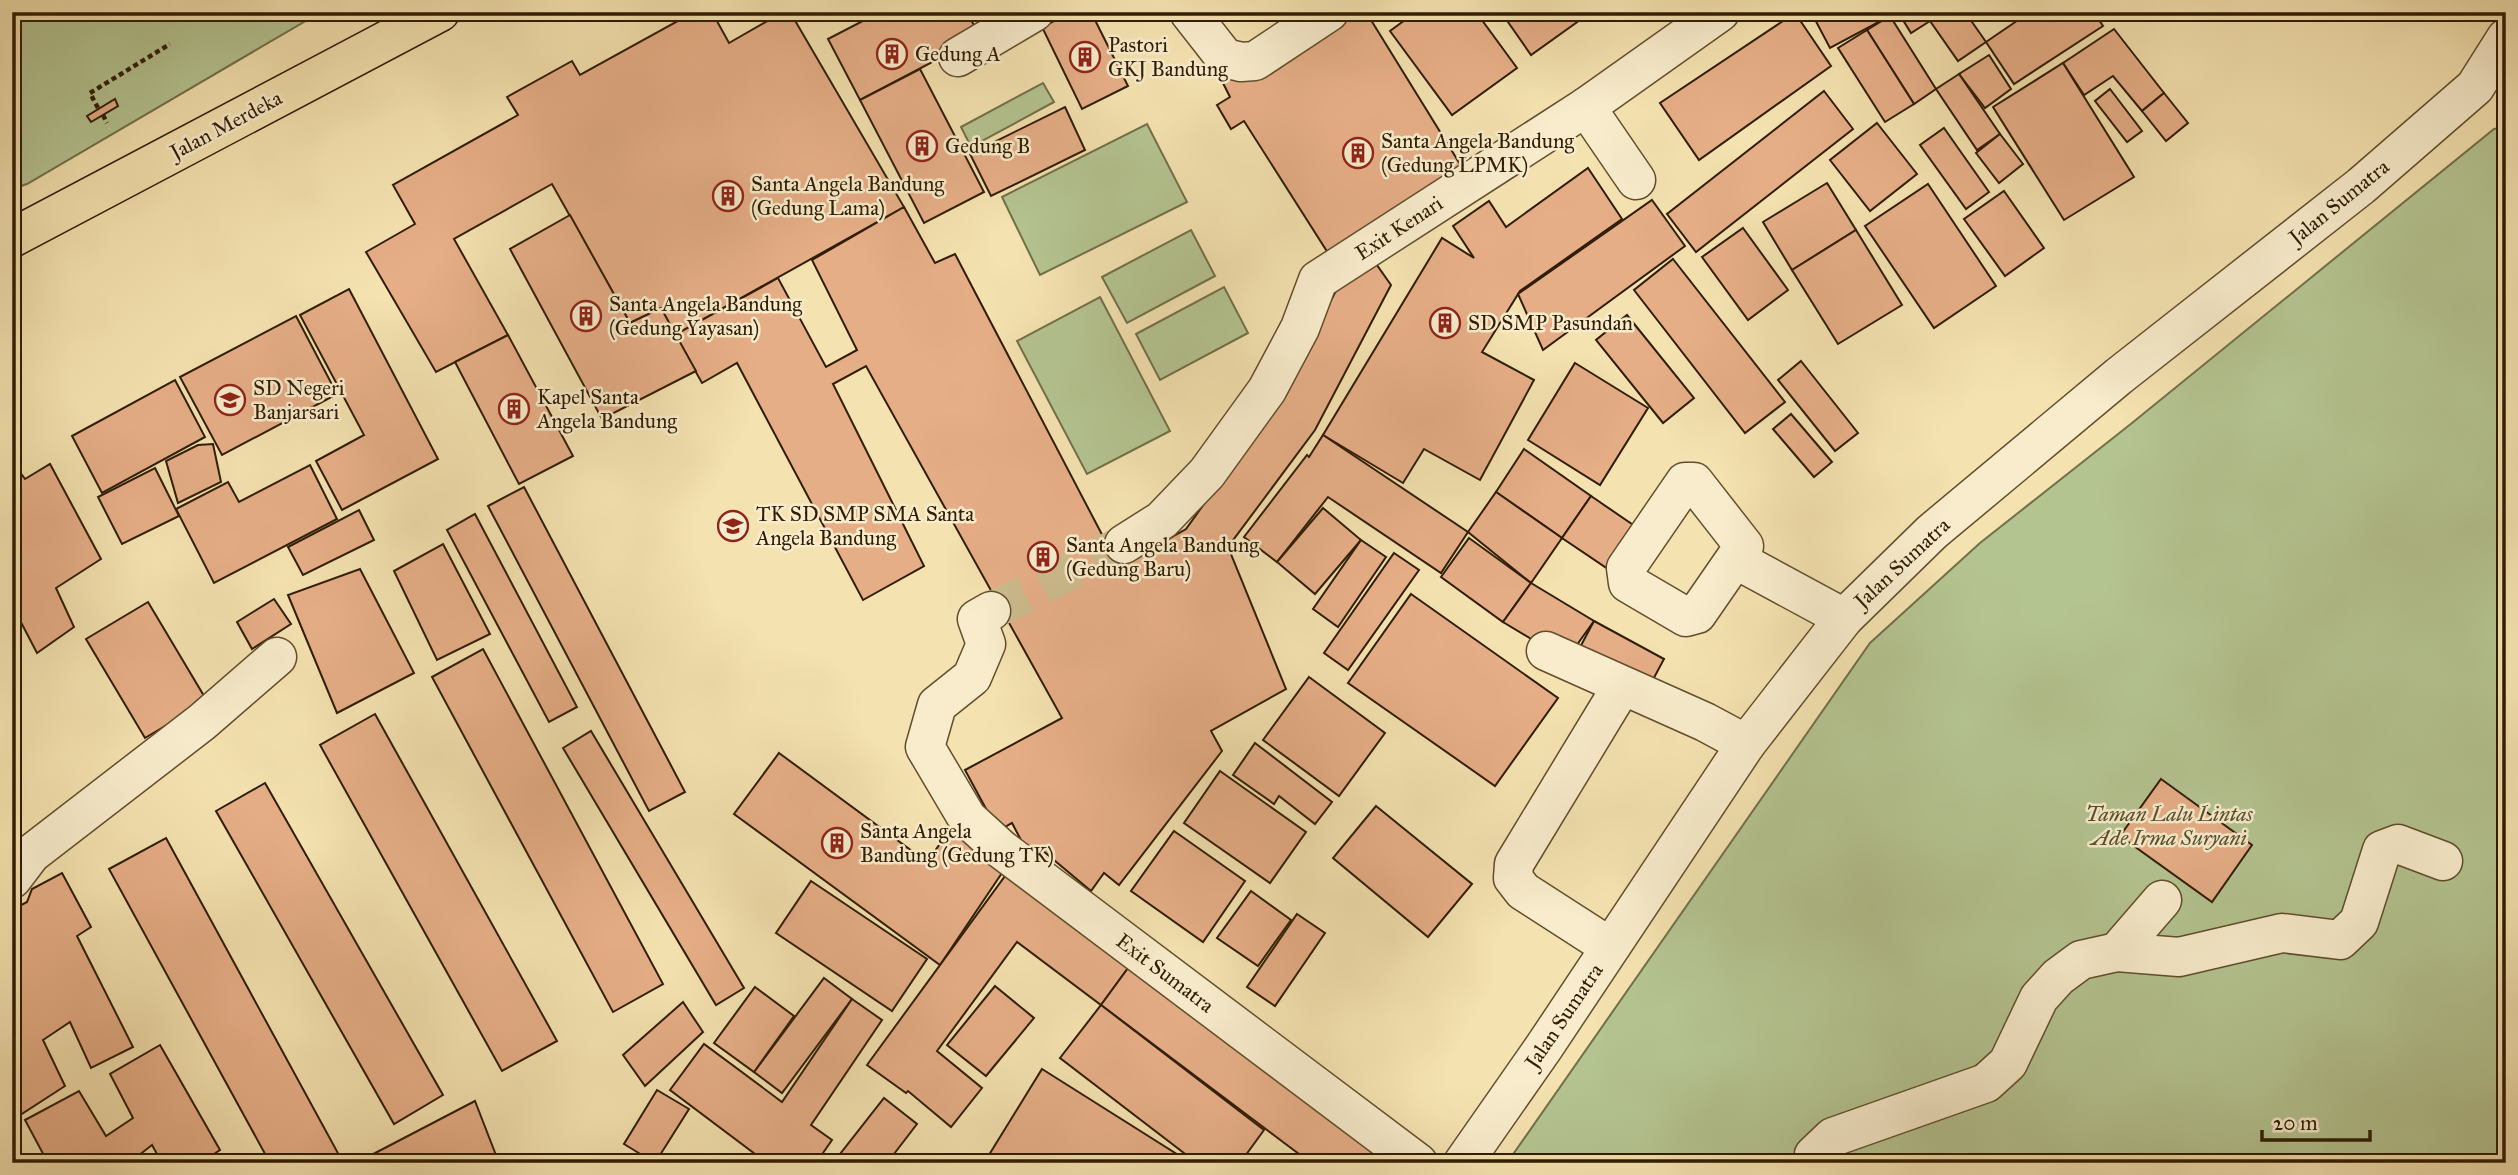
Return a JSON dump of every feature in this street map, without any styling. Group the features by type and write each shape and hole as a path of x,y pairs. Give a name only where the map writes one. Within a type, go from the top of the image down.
{"main road":[{"name":"Jalan Merdeka","path":"12,238 438,13"}],"street":[{"path":"958,57 1034,12"},
{"path":"1189,12 1225,58 1241,62 1255,61 1329,12"},
{"name":"Exit Kenari","path":"1124,544 1162,520 1207,473 1267,390 1300,328 1318,280 1586,107 1720,12"},
{"name":"Jalan Sumatra","path":"1463,1163 1544,1047 1746,744 1844,618 1932,532 2119,376 2490,83 2506,38"},
{"path":"1586,107 1636,180"},
{"path":"1735,559 1844,618"},
{"name":"Exit Sumatra","path":"991,611 978,619 986,644 972,677 937,705 925,747 967,818 1001,849 1409,1156"},
{"path":"1546,651 1705,722 1746,744"},
{"path":"12,879 31,853 202,722 277,657"},
{"path":"1610,947 1522,891 1514,878 1514,864 1622,686"},
{"path":"1816,1163 1814,1155 1833,1137 1986,1083 2008,1063 2039,998 2058,977 2081,960 2117,953 2179,957 2282,933 2340,940 2359,922 2382,850 2398,844 2443,861"},
{"path":"2117,953 2162,900"}],"path":[{"path":"98,108 90,93 170,44"},
{"path":"103,115 107,122"}],"green space":[{"path":"12,12 321,12 27,184 12,189"},
{"path":"1043,83 1054,102 971,147 961,127"},
{"path":"1147,124 1187,202 1040,275 1002,197"},
{"name":"Taman Lalu Lintas Ade Irma Suryani","path":"2506,127 2506,1163 1507,1163 1870,643 1980,543 2494,129"},
{"path":"1191,230 1215,276 1127,323 1102,277"},
{"path":"1224,287 1248,333 1160,380 1136,334"},
{"path":"1100,297 1170,431 1087,474 1017,341"}],"building":[{"name":"Santa Angela Bandung (Gedung Lama)","path":"694,12 712,12 729,43 783,12 790,12 904,207 675,335 661,308 630,323 552,184 454,239 508,335 436,372 366,252 415,224 393,185 518,115 507,97 572,61 580,75"},
{"name":"Gedung A","path":"880,12 967,12 980,37 860,100 828,39"},
{"name":"Pastori GKJ Bandung","path":"1072,12 1091,12 1128,86 1082,109 1042,27"},
{"name":"Santa Angela Bandung (Gedung LPMK)","path":"1339,12 1366,12 1468,177 1335,264 1244,121 1231,129 1217,105 1230,97 1223,83"},
{"path":"1416,12 1476,12 1517,68 1452,115 1390,31"},
{"path":"1501,12 1574,12 1580,20 1531,55"},
{"path":"1811,12 1888,12 1890,16 1830,48"},
{"path":"1898,12 1925,12 1930,21 1911,33"},
{"path":"1942,12 1965,12 1986,42 1958,61 1930,21"},
{"path":"2030,12 2094,12 2103,26 2014,84 1986,42"},
{"path":"1795,13 1831,66 1699,160 1660,103"},
{"path":"1890,16 1936,89 1914,104 1867,30"},
{"path":"2114,29 2164,93 2142,111 2113,76 2084,95 2063,63"},
{"path":"1867,30 1914,104 1885,122 1838,48"},
{"path":"1989,55 2011,89 1985,108 1959,74"},
{"path":"2063,63 2134,177 2064,220 1993,107"},
{"name":"Gedung B","path":"920,69 984,192 924,223 860,100"},
{"path":"1959,74 2000,134 1977,150 1936,89"},
{"path":"2110,89 2142,131 2127,142 2095,101"},
{"path":"1824,91 1853,129 1696,252 1667,214"},
{"path":"2164,93 2188,123 2166,141 2142,111"},
{"path":"115,99 118,106 91,122 87,116"},
{"path":"1065,107 1085,150 991,196 970,154"},
{"path":"1877,123 1917,174 1870,211 1830,160"},
{"path":"1944,128 1989,192 1966,209 1920,145"},
{"path":"2000,134 2023,164 1999,183 1976,153"},
{"name":"SD SMP Pasundan","path":"1588,168 1622,219 1520,291 1482,352 1534,380 1480,480 1424,449 1403,483 1323,435 1442,238 1474,258 1453,226 1489,201 1506,227"},
{"path":"1827,183 1856,230 1792,270 1763,222"},
{"path":"1928,184 1996,286 1934,328 1865,226"},
{"path":"2004,191 2044,248 2005,276 1964,219"},
{"path":"1652,200 1685,246 1543,350 1518,294"},
{"name":"Santa Angela Bandung (Gedung Baru)","path":"904,207 935,263 955,254 1119,567 1186,529 1276,404 1338,287 1374,261 1391,285 1315,430 1228,547 1286,689 1211,731 1222,751 1119,885 1104,873 1091,891 1042,850 1030,857 1012,823 998,831 965,770 1062,718 866,366 833,384 924,566 863,600 737,363 702,383 675,335 778,278 826,367 857,350 812,260"},
{"name":"Santa Angela Bandung (Gedung Yayasan)","path":"570,215 630,323 661,308 696,371 602,419 510,249"},
{"path":"1743,228 1788,290 1748,320 1702,257"},
{"path":"1856,230 1902,305 1838,344 1792,270"},
{"path":"1673,259 1785,402 1745,433 1634,290"},
{"path":"349,289 438,459 342,510 316,461 364,435 300,315"},
{"path":"1627,315 1694,398 1663,423 1596,340"},
{"path":"296,316 337,394 222,455 180,377"},
{"name":"Kapel Santa Angela Bandung","path":"508,335 573,456 519,484 455,362"},
{"path":"1801,361 1858,433 1835,451 1778,380"},
{"path":"1575,363 1648,408 1600,485 1528,440"},
{"path":"175,380 205,437 102,493 72,436"},
{"path":"1791,414 1832,462 1814,477 1773,429"},
{"path":"1323,435 1468,532 1441,573 1328,497 1277,562 1244,537 1307,455 1309,457"},
{"path":"213,444 221,482 178,503 166,461 198,445"},
{"path":"1524,449 1591,496 1562,538 1496,492"},
{"path":"12,461 25,479 50,464 101,559 56,588 74,627 37,653 12,605"},
{"path":"310,465 337,519 214,583 176,509 228,482 239,502"},
{"path":"155,468 179,516 122,544 98,497"},
{"path":"524,487 685,792 649,811 488,506"},
{"path":"1496,492 1562,538 1531,583 1468,532"},
{"path":"1591,496 1642,531 1614,573 1562,538"},
{"path":"1323,508 1361,540 1315,594 1277,562"},
{"path":"359,510 374,540 303,575 288,547"},
{"path":"475,514 577,707 549,722 447,530"},
{"path":"1469,538 1531,583 1503,622 1441,577"},
{"path":"1361,540 1386,557 1338,627 1313,609"},
{"path":"443,544 490,634 437,660 394,571"},
{"path":"1394,553 1419,570 1348,670 1324,653"},
{"path":"360,569 414,673 337,713 288,595"},
{"path":"1531,583 1594,621 1566,660 1503,622"},
{"path":"1411,594 1558,698 1495,786 1348,683"},
{"path":"274,599 291,624 252,649 237,622"},
{"path":"148,602 207,701 145,738 86,639"},
{"path":"1594,621 1664,659 1648,689 1578,651"},
{"path":"12,644 20,658 12,662"},
{"path":"483,649 663,984 613,1012 432,677"},
{"path":"1309,677 1385,733 1339,796 1263,740"},
{"path":"375,714 557,1041 502,1071 320,745"},
{"path":"591,731 744,988 716,1005 563,748"},
{"path":"1255,743 1332,802 1315,824 1279,796 1274,804 1233,775"},
{"name":"Santa Angela Bandung (Gedung TK)","path":"779,753 927,862 954,824 1008,864 940,965 734,814"},
{"path":"1220,771 1306,832 1270,883 1184,823"},
{"path":"2161,779 2252,845 2212,902 2120,836"},
{"path":"265,783 443,1095 394,1124 216,811"},
{"path":"1376,806 1472,884 1428,937 1333,858"},
{"path":"1174,831 1245,881 1203,942 1131,891"},
{"path":"166,838 339,1155 325,1163 270,1163 109,869"},
{"path":"1008,872 1131,964 1101,1005 1017,942 937,1051 982,1088 951,1127 908,1091 906,1093 867,1065"},
{"path":"62,873 91,927 77,936 133,1047 91,1068 70,1022 43,1040 65,1086 17,1117 12,1109 12,910 27,902 32,889"},
{"path":"811,881 927,959 892,1011 776,933"},
{"path":"1251,891 1291,920 1258,966 1217,938"},
{"path":"1297,914 1325,933 1275,1006 1247,987"},
{"path":"1131,964 1378,1150 1368,1163 1311,1163 1101,1005"},
{"path":"824,978 852,999 782,1093 754,1072"},
{"path":"995,986 1034,1018 986,1076 947,1045"},
{"path":"755,987 794,1016 754,1072 714,1043"},
{"path":"852,999 882,1020 811,1125 832,1140 816,1163 767,1163 670,1090 704,1044 782,1102"},
{"path":"683,1002 703,1032 645,1086 623,1055"},
{"path":"1101,1005 1264,1130 1240,1163 1197,1163 1060,1058"},
{"path":"160,1045 220,1150 200,1163 162,1163 152,1145 129,1163 48,1163 25,1120 79,1091 106,1136 133,1118 110,1074"},
{"path":"1042,1069 1191,1163 984,1163"},
{"path":"657,1090 689,1109 655,1163 624,1144"},
{"path":"884,1098 917,1124 887,1163 833,1163"},
{"path":"475,1101 499,1163 356,1163"}],"waterway":[{"path":"12,14 30,12"}],"tunnel":[{"path":"991,611 1124,544"}],"place":[{"name":"Gedung A","path":"892,54"},
{"name":"Pastori GKJ Bandung","path":"1085,57"},
{"name":"Gedung B","path":"922,146"},
{"name":"Santa Angela Bandung (Gedung LPMK)","path":"1358,153"},
{"name":"Santa Angela Bandung (Gedung Lama)","path":"728,196"},
{"name":"Santa Angela Bandung (Gedung Yayasan)","path":"586,316"},
{"name":"SD SMP Pasundan","path":"1445,323"},
{"name":"SD Negeri Banjarsari","path":"230,400"},
{"name":"Kapel Santa Angela Bandung","path":"514,409"},
{"name":"TK SD SMP SMA Santa Angela Bandung","path":"733,526"},
{"name":"Santa Angela Bandung (Gedung Baru)","path":"1043,557"},
{"name":"Santa Angela Bandung (Gedung TK)","path":"837,843"}]}
